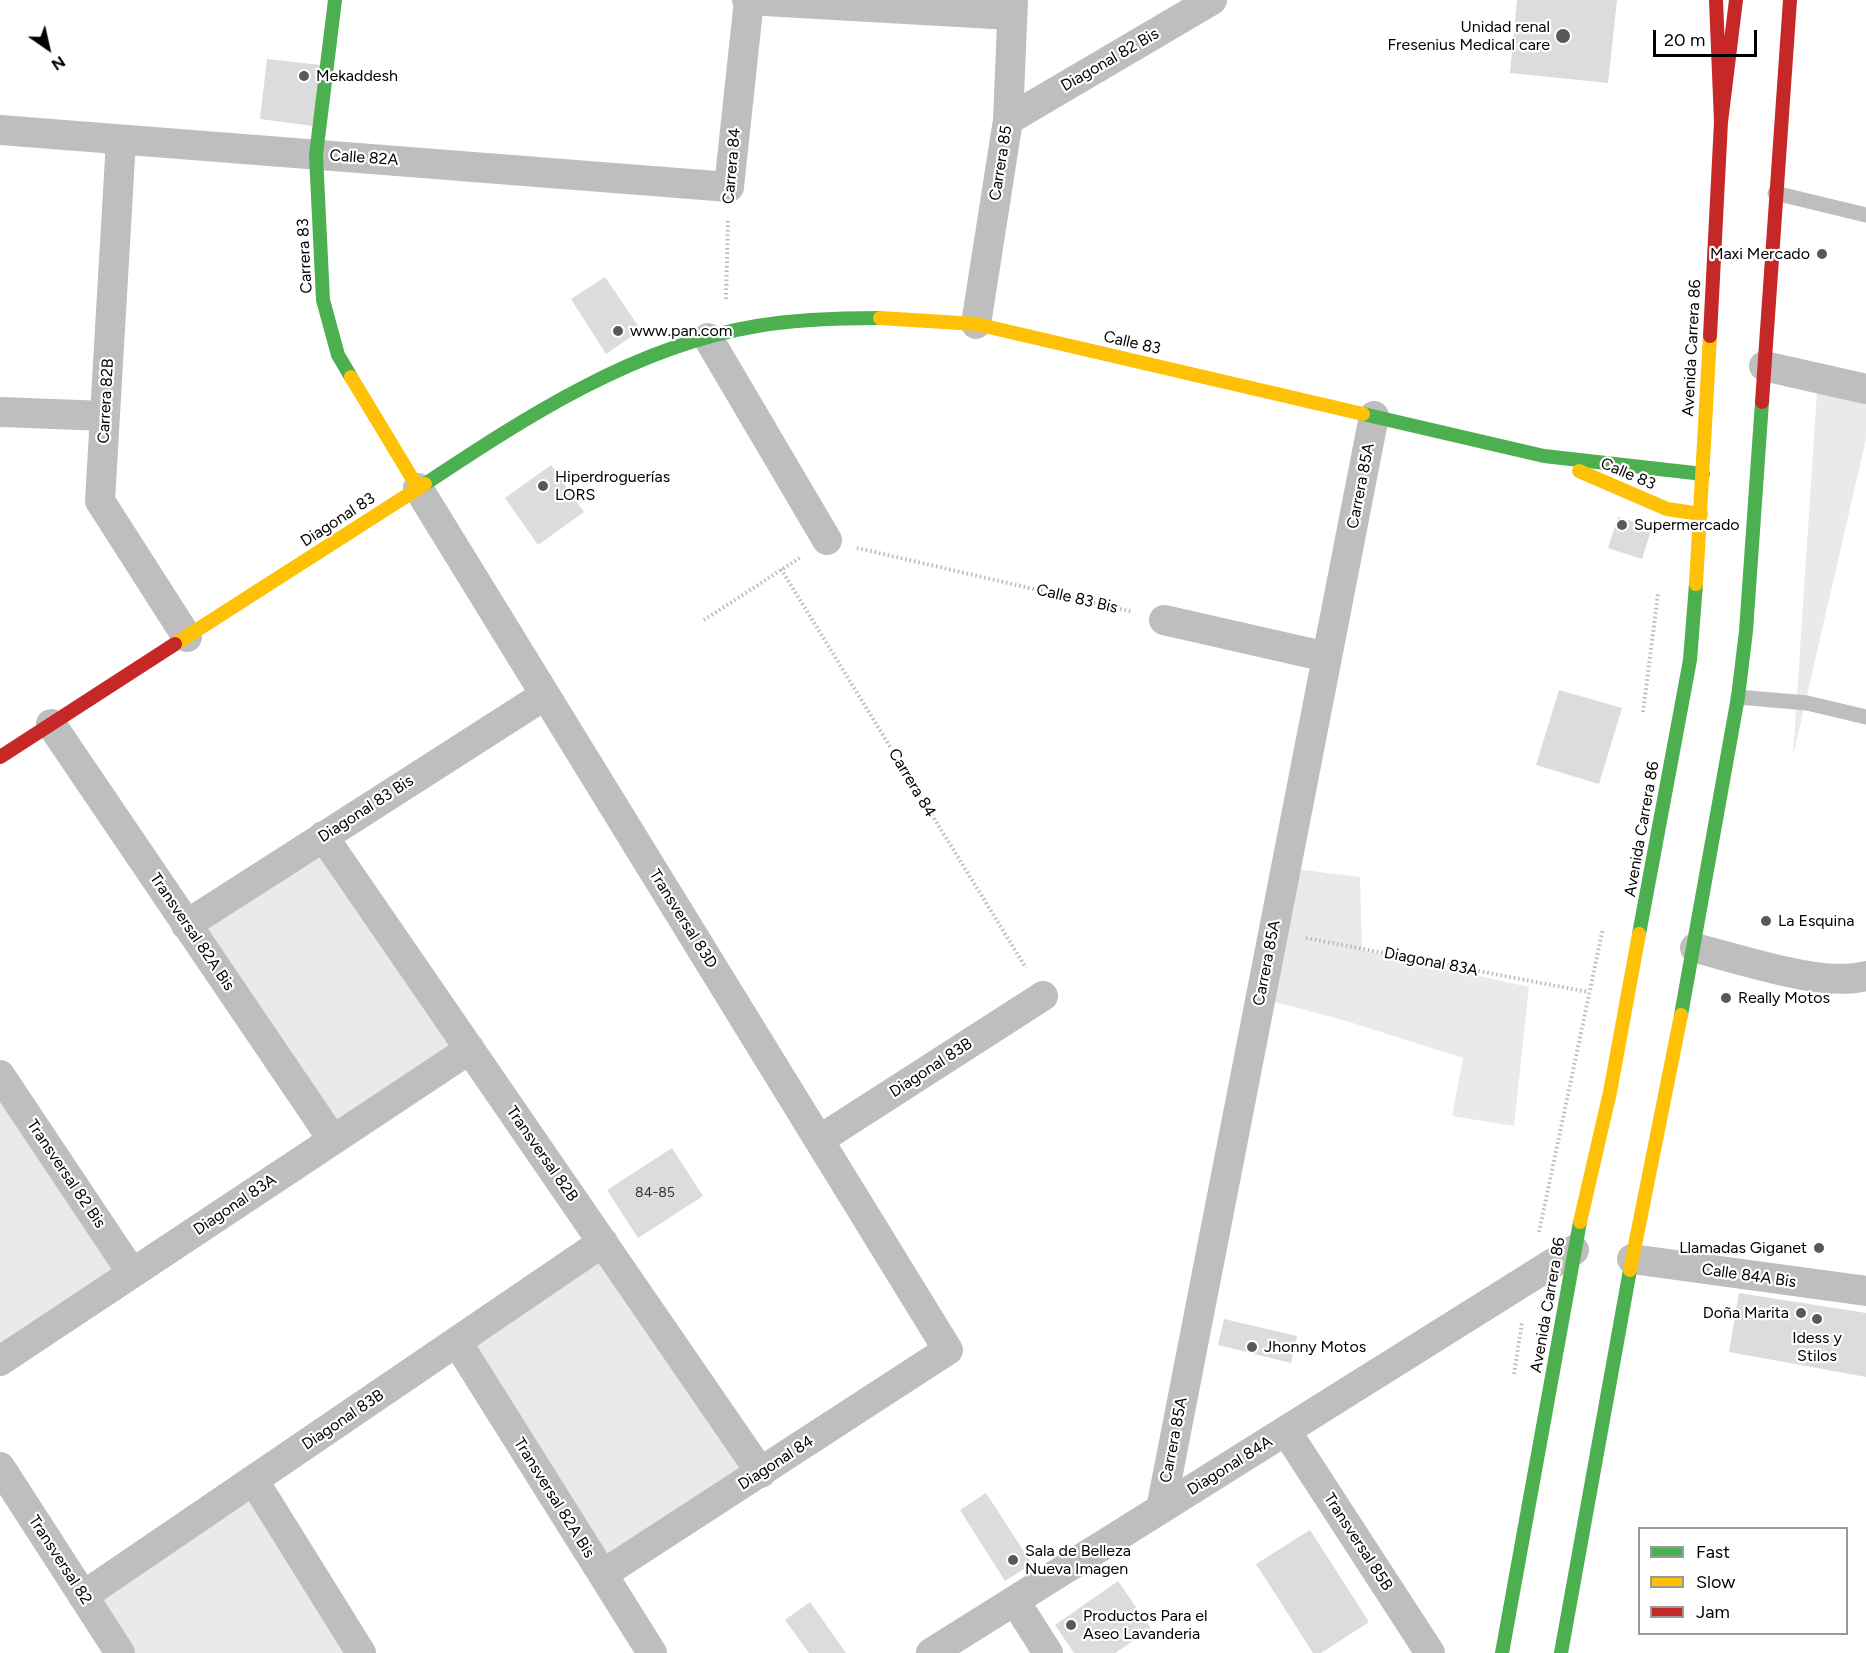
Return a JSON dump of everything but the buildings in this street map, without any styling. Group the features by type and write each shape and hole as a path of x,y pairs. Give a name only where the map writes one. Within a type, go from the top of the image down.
{"main road":[{"name":"Carrera 83","path":"335,0 316,154 323,300 338,355 418,488"},
{"path":"1716,0 1722,122"},
{"name":"Avenida Carrera 86","path":"1502,1653 1574,1250 1610,1092 1690,660 1701,514 1722,122 1736,0"},
{"path":"1561,1653 1632,1260 1695,948 1738,697 1746,631 1790,0"},
{"name":"Calle 83","path":"717,335 814,320 891,317 976,324 1544,456 1703,474"},
{"name":"Diagonal 83","path":"0,757 516,427 610,374 717,335"},
{"name":"Calle 83","path":"1544,456 1667,509 1701,514"}],"street":[{"path":"748,0 1012,8"},
{"name":"Carrera 84","path":"729,187 748,0"},
{"name":"Diagonal 82 Bis","path":"1008,120 1212,0"},
{"name":"Carrera 85","path":"976,324 1008,120 1012,8"},
{"name":"Calle 82A","path":"0,130 729,187"},
{"name":"Carrera 82B","path":"121,140 100,501 187,637"},
{"path":"717,335 826,540"},
{"path":"1764,366 1866,389"},
{"path":"0,412 105,416"},
{"name":"Carrera 85A","path":"1161,1509 1374,416"},
{"name":"Transversal 83D","path":"418,488 948,1350"},
{"path":"1164,620 1327,657"},
{"name":"Diagonal 83 Bis","path":"186,925 545,695"},
{"name":"Transversal 82A Bis","path":"51,724 333,1140"},
{"name":"Transversal 82B","path":"323,836 761,1473"},
{"path":"1695,948 1819,977 1849,980 1866,976"},
{"name":"Diagonal 83B","path":"819,1140 1043,996"},
{"name":"Diagonal 83A","path":"0,1361 470,1049"},
{"name":"Transversal 82 Bis","path":"0,1075 132,1273"},
{"name":"Diagonal 83B","path":"83,1596 603,1242"},
{"name":"Diagonal 84A","path":"931,1653 1574,1250"},
{"name":"Calle 84A Bis","path":"1632,1260 1866,1292"},
{"path":"1530,1278 1564,1305"},
{"name":"Transversal 82A Bis","path":"457,1342 652,1653"},
{"name":"Diagonal 84","path":"603,1574 948,1350"},
{"name":"Transversal 85B","path":"1286,1431 1430,1653"},
{"name":"Transversal 82","path":"0,1467 120,1653"},
{"path":"254,1481 361,1653"},
{"path":"1015,1600 1047,1653"}],"lane":[{"path":"1776,193 1866,215"},
{"path":"1738,697 1807,703 1866,717"}],"path":[{"name":"Carrera 84","path":"717,335 729,187"},
{"path":"704,620 826,540"},
{"name":"Calle 83 Bis","path":"826,540 1164,620"},
{"name":"Carrera 84","path":"782,569 1043,996"},
{"path":"1642,719 1658,590"},
{"path":"1513,1382 1530,1278 1603,925"},
{"name":"Diagonal 83A","path":"1274,932 1588,992"}],"shaded area":[{"path":"1817,392 1866,402 1866,439 1793,756"},
{"path":"323,836 470,1049 333,1140 186,925"},
{"path":"1279,867 1360,877 1362,950 1529,987 1514,1126 1452,1116 1463,1058 1343,1020 1263,999"},
{"path":"0,1075 132,1273 0,1361"},
{"path":"603,1242 761,1473 603,1574 457,1342"},
{"path":"254,1481 361,1653 120,1653 83,1596"}],"traffic: fast":[{"path":"335,0 316,155 323,300 338,355 351,377"},
{"path":"425,484 502,434 583,387 668,350 712,336 757,326 818,319 880,318"},
{"path":"1681,1015 1738,697 1746,631 1762,402"},
{"path":"1363,414 1544,456 1703,474"},
{"path":"1639,934 1690,660 1696,584"},
{"path":"1502,1653 1580,1222"},
{"path":"1561,1653 1630,1270"}],"traffic: slow":[{"path":"880,318 976,324 1363,414"},
{"path":"1696,584 1710,336"},
{"path":"351,377 418,488"},
{"path":"1579,471 1667,509 1701,514"},
{"path":"175,644 425,484"},
{"path":"1580,1222 1610,1092 1639,934"},
{"path":"1630,1270 1681,1015"}],"traffic: jam":[{"path":"1716,0 1721,122"},
{"path":"1710,336 1721,122 1736,0"},
{"path":"1762,402 1790,0"},
{"path":"0,757 175,644"}],"place":[{"name":"Unidad renal Fresenius Medical care","path":"1563,36"},
{"name":"Mekaddesh","path":"304,76"},
{"name":"Maxi Mercado","path":"1822,254"},
{"name":"www.pan.com","path":"618,331"},
{"name":"Hiperdroguerías LORS","path":"543,486"},
{"name":"Supermercado","path":"1622,525"},
{"name":"La Esquina","path":"1766,921"},
{"name":"Really Motos","path":"1726,998"},
{"name":"Llamadas Giganet","path":"1819,1248"},
{"name":"Doña Marita","path":"1801,1313"},
{"name":"Idess y Stilos","path":"1817,1319"},
{"name":"Jhonny Motos","path":"1252,1347"},
{"name":"Sala de Belleza Nueva Imagen","path":"1013,1560"},
{"name":"Productos Para el Aseo Lavanderia","path":"1071,1625"}]}
